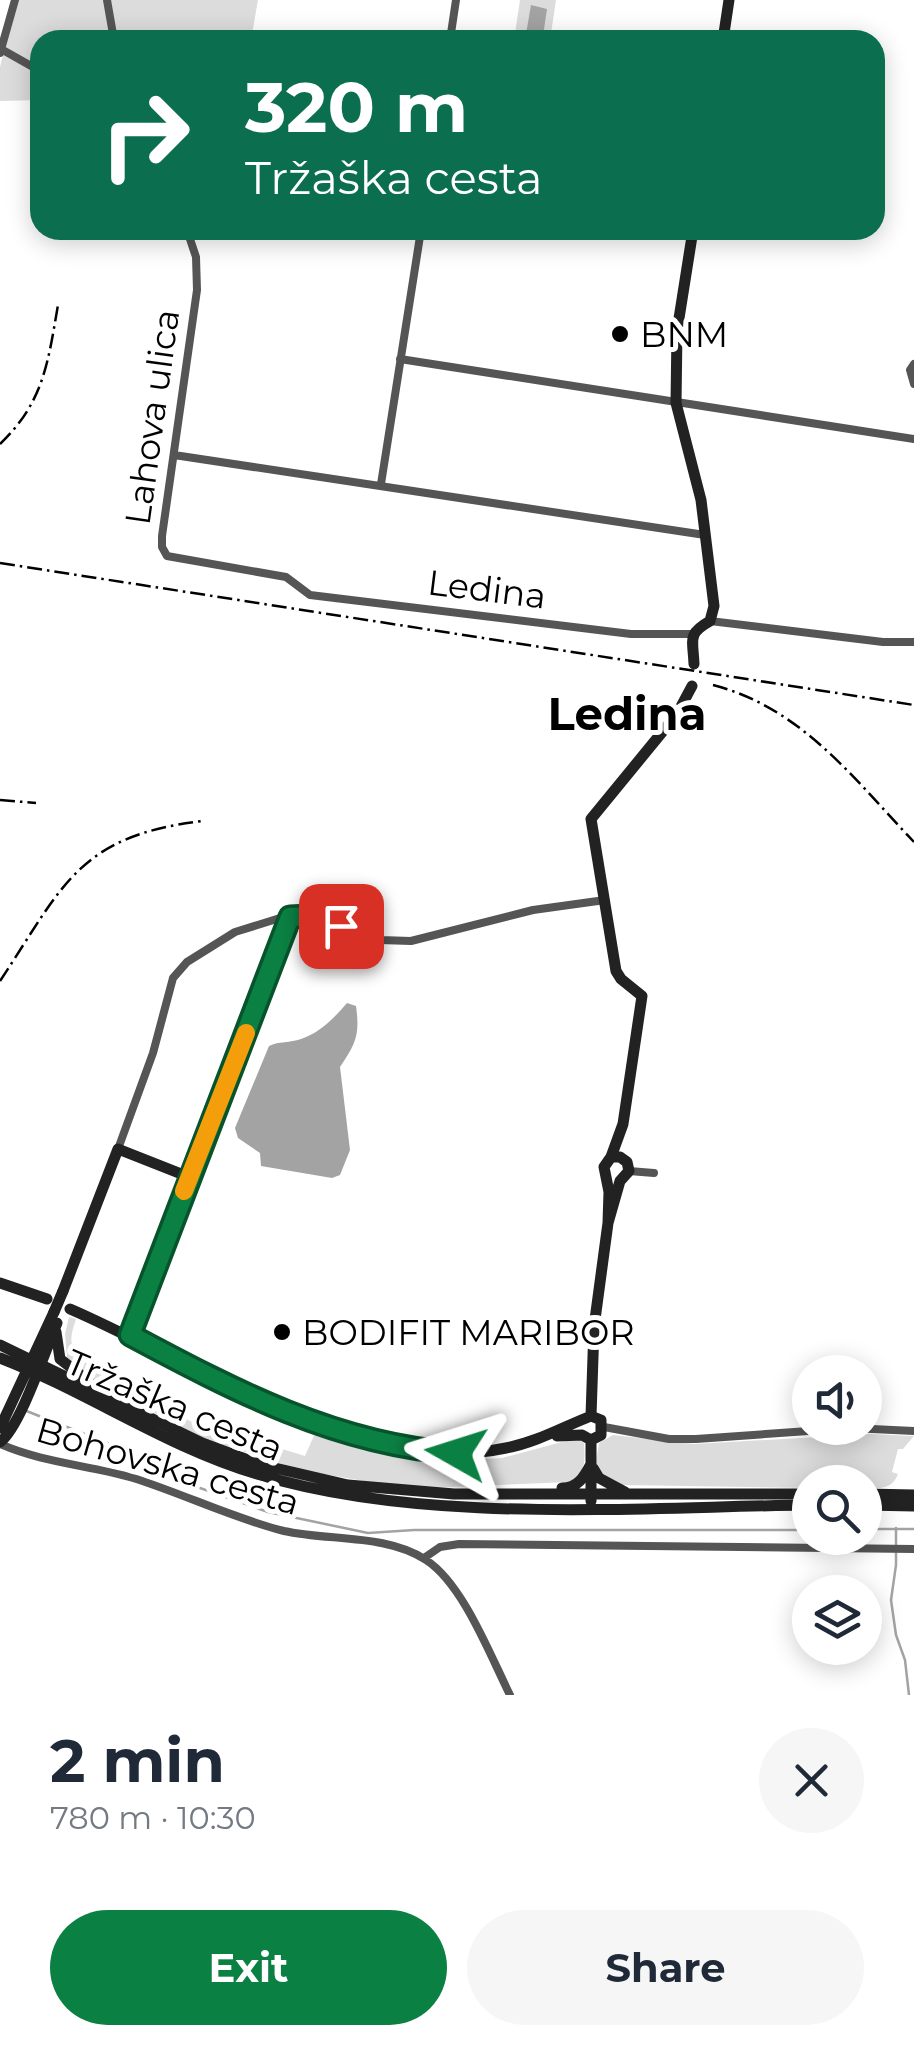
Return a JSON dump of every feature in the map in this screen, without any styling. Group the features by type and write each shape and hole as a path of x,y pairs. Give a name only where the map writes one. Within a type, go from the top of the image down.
{"street":[{"path":"14,0 0,51 30,66"},
{"path":"108,0 112,30"},
{"path":"452,30 456,0"},
{"path":"724,30 729,0"},
{"name":"Lahova ulica","path":"190,240 196,257 197,290 162,547 166,556 281,576"},
{"path":"381,484 419,240"},
{"path":"691,240 677,331 676,403 701,500 714,606 710,622"},
{"path":"400,359 914,439"},
{"path":"914,364 910,370 914,384"},
{"path":"174,455 705,535"},
{"name":"Ledina","path":"281,576 310,595 631,634 692,634"},
{"path":"694,664 692,634 698,626 710,622 914,642"},
{"path":"592,1501 586,1428 594,1327 642,996 616,971 591,830 592,815 677,714 692,686"},
{"name":"Tržaška cesta","path":"11,1416 55,1317 153,1053 168,988 180,968 236,932 290,917 326,920 358,934 392,942 422,939 533,910 606,900"},
{"name":"Tržaška cesta","path":"130,1335 290,917"},
{"path":"118,1149 189,1177"},
{"path":"618,1169 654,1172"},
{"name":"Tržaška cesta","path":"0,1282 46,1299"},
{"name":"Tržaška cesta","path":"70,1309 290,1414 377,1441 467,1453 504,1449 586,1428"},
{"path":"55,1317 60,1358 102,1392"},
{"name":"Tržaška cesta","path":"0,1345 33,1367 199,1453 300,1486 348,1496 485,1507 592,1501 792,1505"},
{"name":"Tržaška cesta","path":"0,1358 102,1392 202,1443 300,1475 348,1485 454,1494 533,1494 592,1501 628,1494 792,1494"},
{"path":"0,1366 14,1376 20,1396"},
{"path":"0,1428 11,1416"},
{"path":"0,1443 6,1438 11,1416"},
{"path":"586,1428 601,1420 604,1427 669,1439 851,1428 914,1431"},
{"name":"Bohovska cesta","path":"0,1443 36,1458 129,1477 271,1527 390,1546 424,1558"},
{"path":"533,1494 545,1489 572,1488 590,1464"},
{"path":"590,1464 599,1478 628,1494"},
{"path":"882,1494 914,1495"},
{"path":"882,1505 914,1506"},
{"path":"510,1695 461,1601 424,1558 440,1547 459,1544 914,1548"}],"shaded area":[{"path":"16,0 258,0 253,30 30,30 30,100 0,101 0,67"},
{"path":"520,0 556,0 552,30 516,30"},
{"path":"531,5 547,9 544,30 527,30"},
{"path":"347,1003 356,1006 357,1032 340,1067 350,1150 340,1175 332,1178 261,1166 260,1153 238,1138 235,1128 269,1046 315,1033"},
{"path":"69,1317 76,1319 71,1341 81,1360 190,1421 305,1456 316,1431 450,1461 502,1458 577,1438 584,1443 583,1465 570,1482 428,1488 300,1470 196,1436 79,1371 64,1359"},
{"path":"613,1435 694,1444 792,1438 792,1445 882,1445 882,1435 914,1436 903,1449 898,1449 892,1472 898,1474 893,1483 882,1487 882,1465 792,1465 792,1488 622,1485 599,1473 596,1462 599,1443"}],"waterway":[{"path":"24,1410 130,1452 183,1482 268,1512 368,1533 792,1530"},
{"path":"896,1528 891,1600 909,1695"},
{"path":"882,1529 914,1529"}],"railway":[{"path":"0,444 35,397 47,363 58,305"},
{"path":"0,563 914,705"},
{"path":"713,685 774,710 800,728 848,771 914,842"},
{"path":"0,800 36,803"},
{"path":"0,981 59,893 100,853 160,828 202,821"}],"slow traffic":[{"path":"184,1191 246,1033"}],"place":[{"name":"BNM","path":"620,334"},
{"name":"BODIFIT MARIBOR","path":"282,1332"}],"district":[{"name":"Ledina","path":"627,713"}],"route":[{"path":"341,926 310,916 290,917 130,1335 310,1423 412,1448 456,1453"}]}
